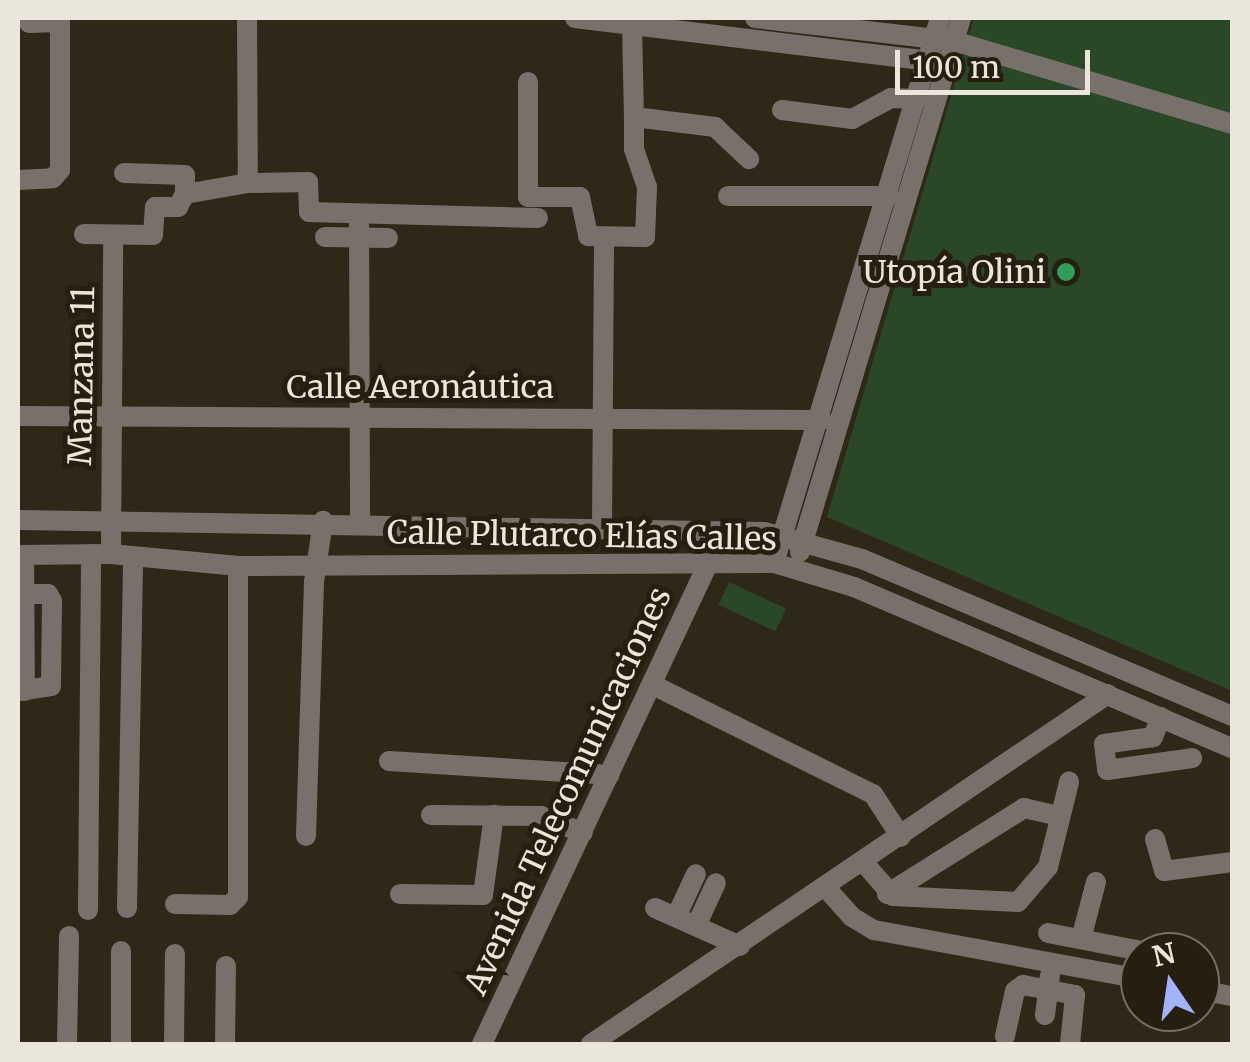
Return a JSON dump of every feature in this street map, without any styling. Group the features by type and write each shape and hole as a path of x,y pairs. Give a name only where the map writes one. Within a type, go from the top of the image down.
{"street":[{"path":"247,18 248,184"},
{"path":"575,18 938,62"},
{"path":"755,18 799,20 944,40 1232,124"},
{"path":"940,18 944,40"},
{"path":"784,566 944,40 961,18"},
{"path":"18,180 53,178 60,170 59,20 29,23"},
{"path":"528,82 528,196 580,197 585,233 645,237 647,188 634,149 632,24"},
{"path":"794,538 822,420 916,99 938,62"},
{"path":"782,110 850,119 890,98 916,99"},
{"path":"634,116 715,127 749,159"},
{"path":"84,234 154,234 155,208 178,207 185,194 185,175 124,173"},
{"path":"185,194 248,184 308,182 309,212 538,218"},
{"path":"728,196 889,196"},
{"path":"359,215 360,521"},
{"name":"Manzana 11","path":"88,910 101,554 110,519 113,234"},
{"path":"602,529 604,237"},
{"path":"325,238 388,238"},
{"name":"Calle Aeronáutica","path":"18,416 822,420"},
{"name":"Calle Plutarco Elías Calles","path":"18,520 360,521 794,538 862,559 1232,716"},
{"path":"306,836 323,521"},
{"name":"Calle Plutarco Elías Calles","path":"21,555 101,554 132,561 238,566 784,566 854,586 1108,694 1157,727 1232,748"},
{"path":"20,594 48,594 52,601 51,686 21,691 20,594 21,555"},
{"path":"127,908 132,561"},
{"name":"Avenida Telecomunicaciones","path":"482,1044 708,564"},
{"path":"175,904 230,905 238,897 238,566"},
{"path":"653,685 872,794 901,837"},
{"path":"599,1042 1108,694"},
{"path":"1158,762 1157,727 1104,744 1107,770 1192,758"},
{"path":"389,761 610,775"},
{"path":"864,863 887,894 1018,902 1048,867 1069,782"},
{"path":"887,894 1024,808 1058,816"},
{"path":"432,814 541,816 583,832"},
{"path":"400,894 483,894 494,814"},
{"path":"1156,839 1164,872 1232,862"},
{"path":"676,917 696,874"},
{"path":"1081,939 1096,882"},
{"path":"696,926 716,883"},
{"path":"826,888 852,917 874,930 1120,975"},
{"path":"656,908 740,946"},
{"path":"1048,933 1120,947"},
{"path":"67,1044 69,936"},
{"path":"121,951 121,1044"},
{"path":"174,1044 175,954"},
{"path":"1045,1015 1051,963"},
{"path":"225,1044 226,966"},
{"path":"1005,1036 1016,988 1048,989 1076,995 1070,1044"}],"green space":[{"name":"Utopía Olini","path":"974,18 1232,18 1232,691 827,517"},
{"path":"729,582 786,609 776,631 718,605"}],"place":[{"name":"Utopía Olini","path":"1066,272"}]}
